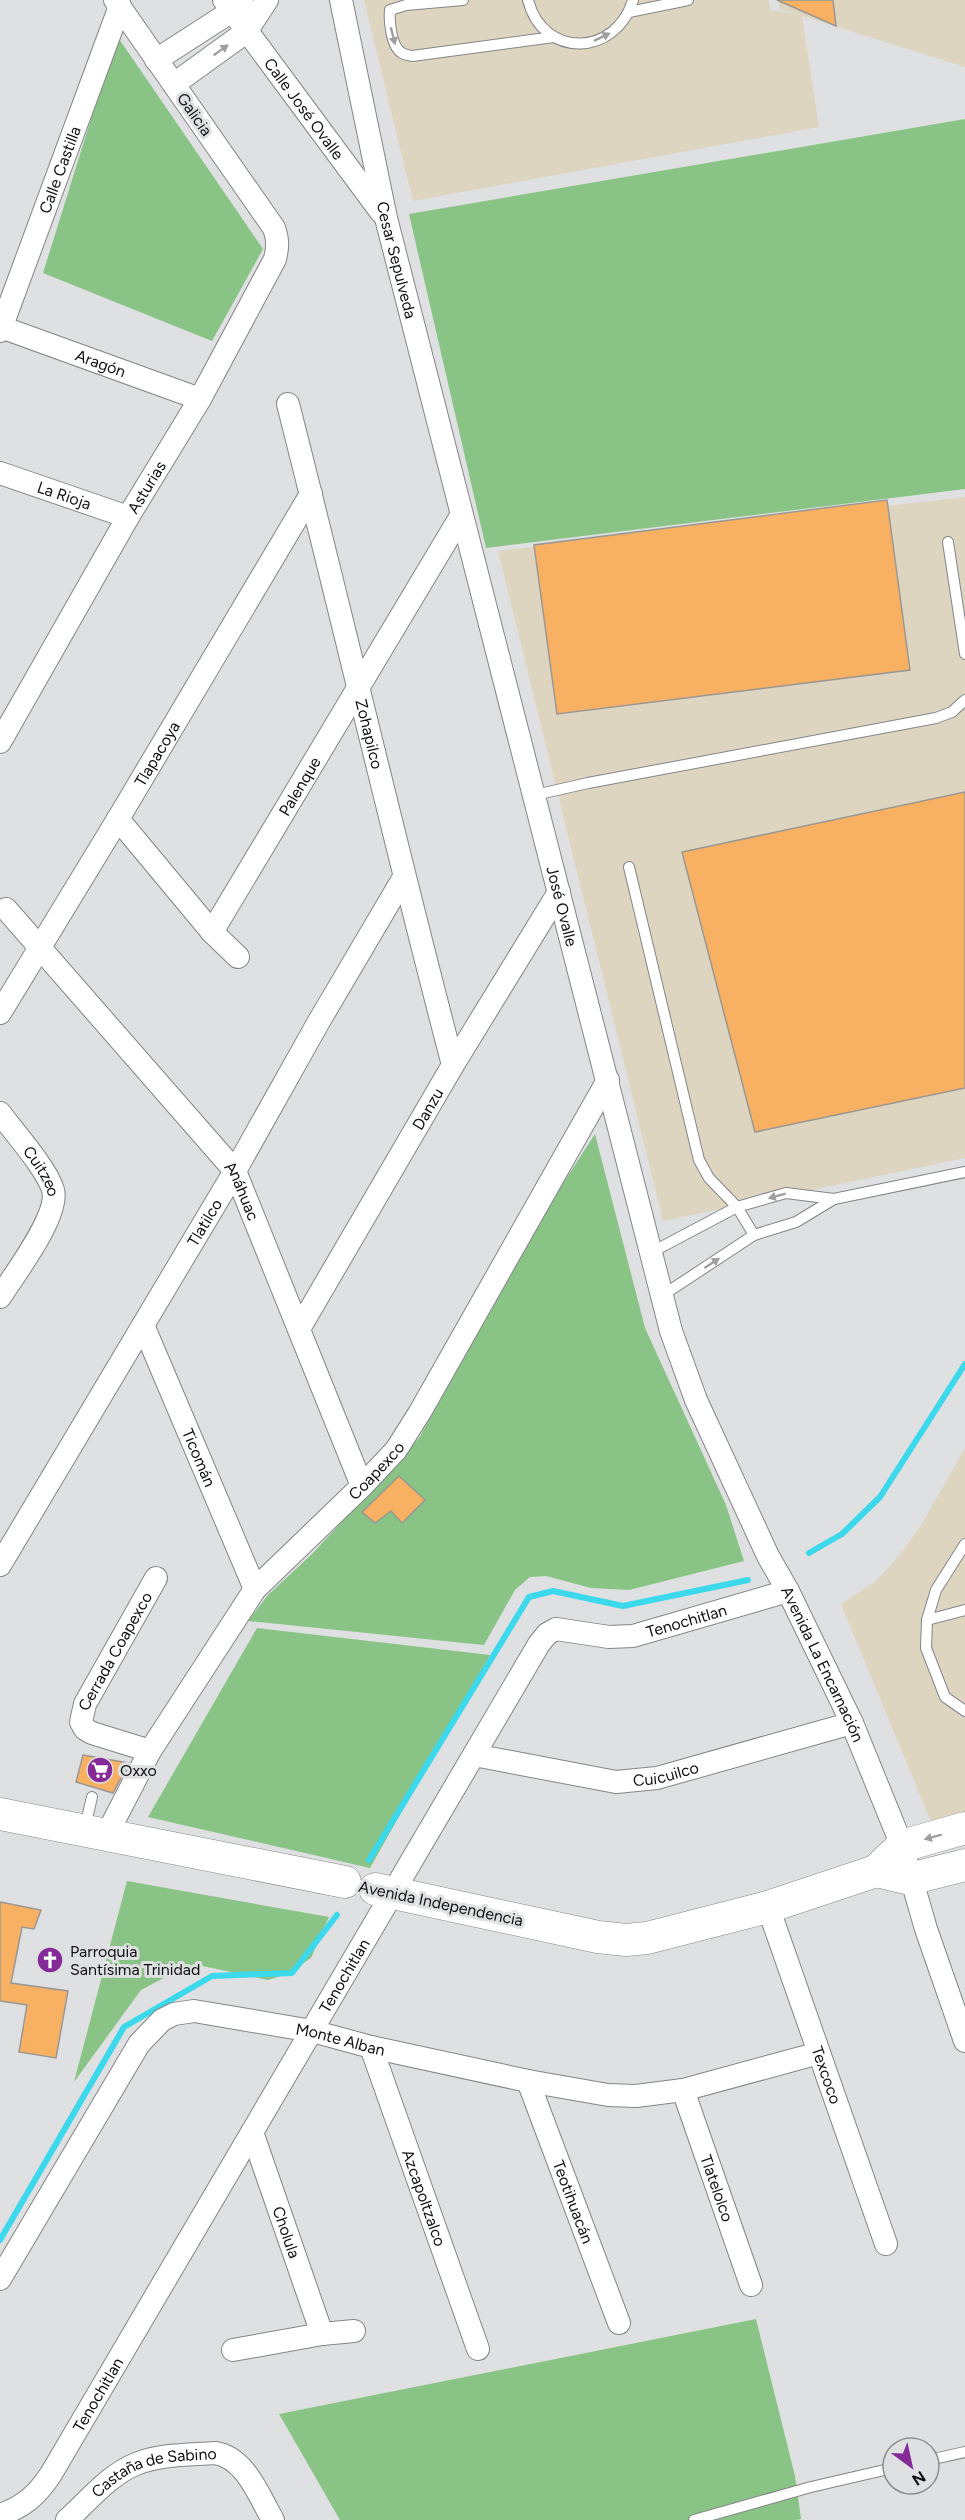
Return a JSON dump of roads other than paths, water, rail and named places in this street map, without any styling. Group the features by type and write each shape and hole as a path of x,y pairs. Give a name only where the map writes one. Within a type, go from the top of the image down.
{"street":[{"path":"156,60 228,6 266,0"},
{"path":"174,84 246,32 266,0"},
{"name":"Cesar Sepulveda","path":"341,0 386,218 461,516"},
{"name":"Galicia","path":"117,3 274,228"},
{"name":"Calle Castilla","path":"1,329 117,3"},
{"name":"Calle José Ovalle","path":"228,6 386,218"},
{"name":"Asturias","path":"0,742 128,517 200,399 275,259 278,239 274,228"},
{"name":"Aragón","path":"1,329 200,399"},
{"name":"Zohapilco","path":"288,404 359,684 404,877 453,1065"},
{"name":"La Rioja","path":"0,473 128,517"},
{"name":"Tlapacoya","path":"0,1012 118,819 311,494"},
{"name":"Palenque","path":"212,932 461,516"},
{"name":"José Ovalle","path":"461,516 663,1295"},
{"path":"118,819 212,932 238,957"},
{"name":"Tlatilco","path":"0,1565 6,1544 143,1325 235,1171 404,877"},
{"name":"Danzu","path":"299,1329 453,1065 559,892"},
{"name":"Anáhuac","path":"6,909 235,1171 362,1486"},
{"name":"Coapexco","path":"95,1832 255,1589 396,1450 420,1413 608,1080"},
{"name":"Cuitzeo","path":"0,1113 38,1164 53,1188 55,1199 49,1217 0,1297"},
{"name":"Avenida La Encarnación","path":"663,1295 671,1331 696,1400 768,1556 785,1585 852,1723 902,1846 910,1879 965,2041"},
{"name":"Ticomán","path":"143,1325 255,1589"},
{"name":"Cerrada Coapexco","path":"150,1751 92,1733 81,1722 85,1704 156,1578"},
{"name":"Tenochitlan","path":"0,2515 27,2502 40,2491 51,2474 312,2031 372,1888 474,1755 547,1634 556,1629 609,1637 633,1636 785,1585"},
{"name":"Cuicuilco","path":"474,1755 616,1782 657,1778 852,1723"},
{"name":"Avenida Independencia","path":"0,1814 372,1888 598,1937 626,1940 647,1938 768,1907 876,1871 902,1846 965,1828"},
{"path":"876,1871 910,1879 965,1865"},
{"name":"Texcoco","path":"768,1907 886,2244"},
{"name":"Monte Alban","path":"0,2279 139,2044 162,2020 174,2014 194,2011 312,2031 371,2047 528,2081 608,2095 636,2096 683,2091 819,2053"},
{"name":"Azcapoltzalco","path":"371,2047 478,2349"},
{"name":"Teotihuacán","path":"528,2081 619,2323"},
{"name":"Tlatelolco","path":"683,2091 751,2285"},
{"name":"Cholula","path":"252,2132 322,2334"},
{"path":"233,2350 322,2334 354,2331"},
{"name":"Castaña de Sabino","path":"67,2520 124,2470 151,2460 215,2453 230,2457 244,2472 268,2518"}],"lane":[{"path":"463,0 406,5 390,10 389,18 396,47 402,53 412,56 554,37"},
{"path":"528,0 531,11 541,26 554,37 571,43 589,44 605,38 620,27 633,0"},
{"path":"629,12 688,0"},
{"path":"948,542 965,654"},
{"path":"535,795 936,718 952,712 965,700"},
{"path":"629,867 699,1160 709,1178 737,1207 754,1235"},
{"path":"652,1252 737,1207 786,1193 834,1199 965,1172"},
{"path":"663,1295 754,1235 796,1222 834,1199"},
{"path":"965,1544 936,1590 927,1620 926,1648 945,1697 965,1711"},
{"path":"927,1620 965,1610"},
{"path":"92,1797 95,1832"},
{"path":"941,2457 965,2452"},
{"path":"694,2520 811,2487 881,2471"}],"waterway":[{"path":"809,1553 842,1534 880,1497 965,1364"},
{"path":"369,1860 529,1597 553,1591 623,1606 748,1580"},
{"path":"0,2240 124,2027 212,1976 292,1973 337,1915"}],"place":[{"name":"Oxxo","path":"100,1770"},
{"name":"Parroquia Santísima Trinidad","path":"50,1960"}]}
